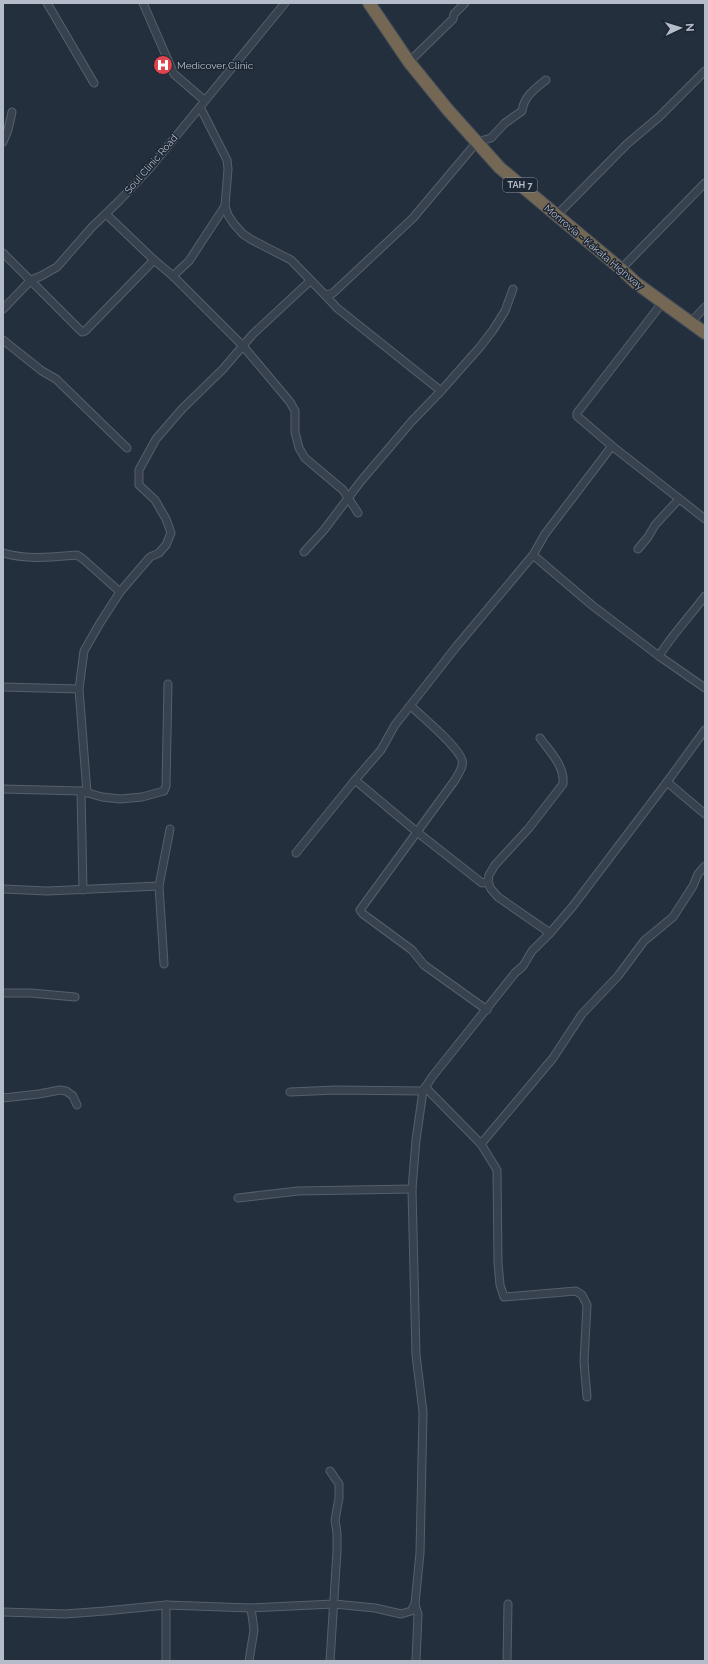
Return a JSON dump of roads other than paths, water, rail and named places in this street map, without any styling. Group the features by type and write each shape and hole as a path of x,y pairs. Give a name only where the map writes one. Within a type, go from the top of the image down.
{"highway":[{"name":"Monrovia - Kakata Highway","path":"369,3 409,62 500,168 636,283 705,333"}],"street":[{"path":"47,3 94,83"},
{"path":"143,3 174,74 204,100"},
{"name":"Soul Clinic Road","path":"3,309 31,280 57,267 92,227 150,168 284,3"},
{"path":"409,62 453,19 454,14 465,3"},
{"path":"556,216 627,144 659,117 705,71"},
{"path":"325,296 333,293 413,218 477,142 491,138 505,123 522,111 523,102 528,94 546,80"},
{"path":"200,106 227,160 228,169 225,206 228,215 243,234 290,260 342,313 441,391"},
{"path":"3,142 8,130 12,112"},
{"path":"621,269 705,182"},
{"path":"173,276 189,261 225,206"},
{"path":"106,214 173,276 243,346 286,397 295,411 295,432 299,448 305,458 328,476 348,497 358,513"},
{"path":"3,253 82,332 84,332 154,260"},
{"path":"84,890 84,792 79,689 84,651 120,592 150,557 159,553 166,545 171,533 166,519 155,500 139,485 139,470 156,439 182,409 223,368 253,334 310,281"},
{"path":"304,552 324,530 348,497 412,421 441,391 493,330 505,311 513,290"},
{"path":"662,302 577,413 577,416 612,446 705,519"},
{"path":"691,322 705,307"},
{"path":"3,340 42,371 56,380 126,448"},
{"path":"296,853 381,750 395,725 533,555 545,534 612,446"},
{"path":"638,549 655,525 679,499"},
{"path":"3,553 36,557 77,555 120,592"},
{"path":"533,555 593,606 659,656 705,688"},
{"path":"659,656 705,596"},
{"path":"3,789 84,792 102,797 120,799 142,797 164,791 166,786 168,684"},
{"path":"3,687 79,689"},
{"path":"411,706 455,748 462,760 462,767 455,780 360,910 363,914 412,950 424,965 487,1010"},
{"path":"416,1661 418,1614 415,1604 420,1553 424,1412 416,1355 412,1189 416,1140 424,1089 515,973 523,966 532,951 550,934 573,906 705,730"},
{"path":"540,738 561,769 564,776 563,784 529,828 494,865 489,875 488,882 491,889 498,897 550,934"},
{"path":"355,780 417,832 482,883 488,882"},
{"path":"667,782 705,814"},
{"path":"164,964 159,886 170,829"},
{"path":"481,1144 553,1058 582,1014 618,976 644,941 673,917 693,886 698,874 705,866"},
{"path":"3,889 47,891 159,886"},
{"path":"3,993 31,993 75,997"},
{"path":"290,1092 424,1089 481,1144 497,1170 498,1263 502,1292 504,1296 576,1291 582,1295 587,1305 584,1362 587,1397"},
{"path":"3,1098 60,1090 66,1091 73,1096 78,1105"},
{"path":"238,1198 298,1191 412,1189"},
{"path":"330,1471 339,1484 339,1498 335,1520 337,1551 330,1661"},
{"path":"3,1612 65,1614 105,1612 166,1605 252,1608 334,1604 375,1608 401,1614 411,1611 415,1604"},
{"path":"507,1661 508,1604"},
{"path":"166,1605 166,1661"},
{"path":"249,1661 254,1630 252,1608"}],"place":[{"name":"Medicover Clinic","path":"163,65"}]}
